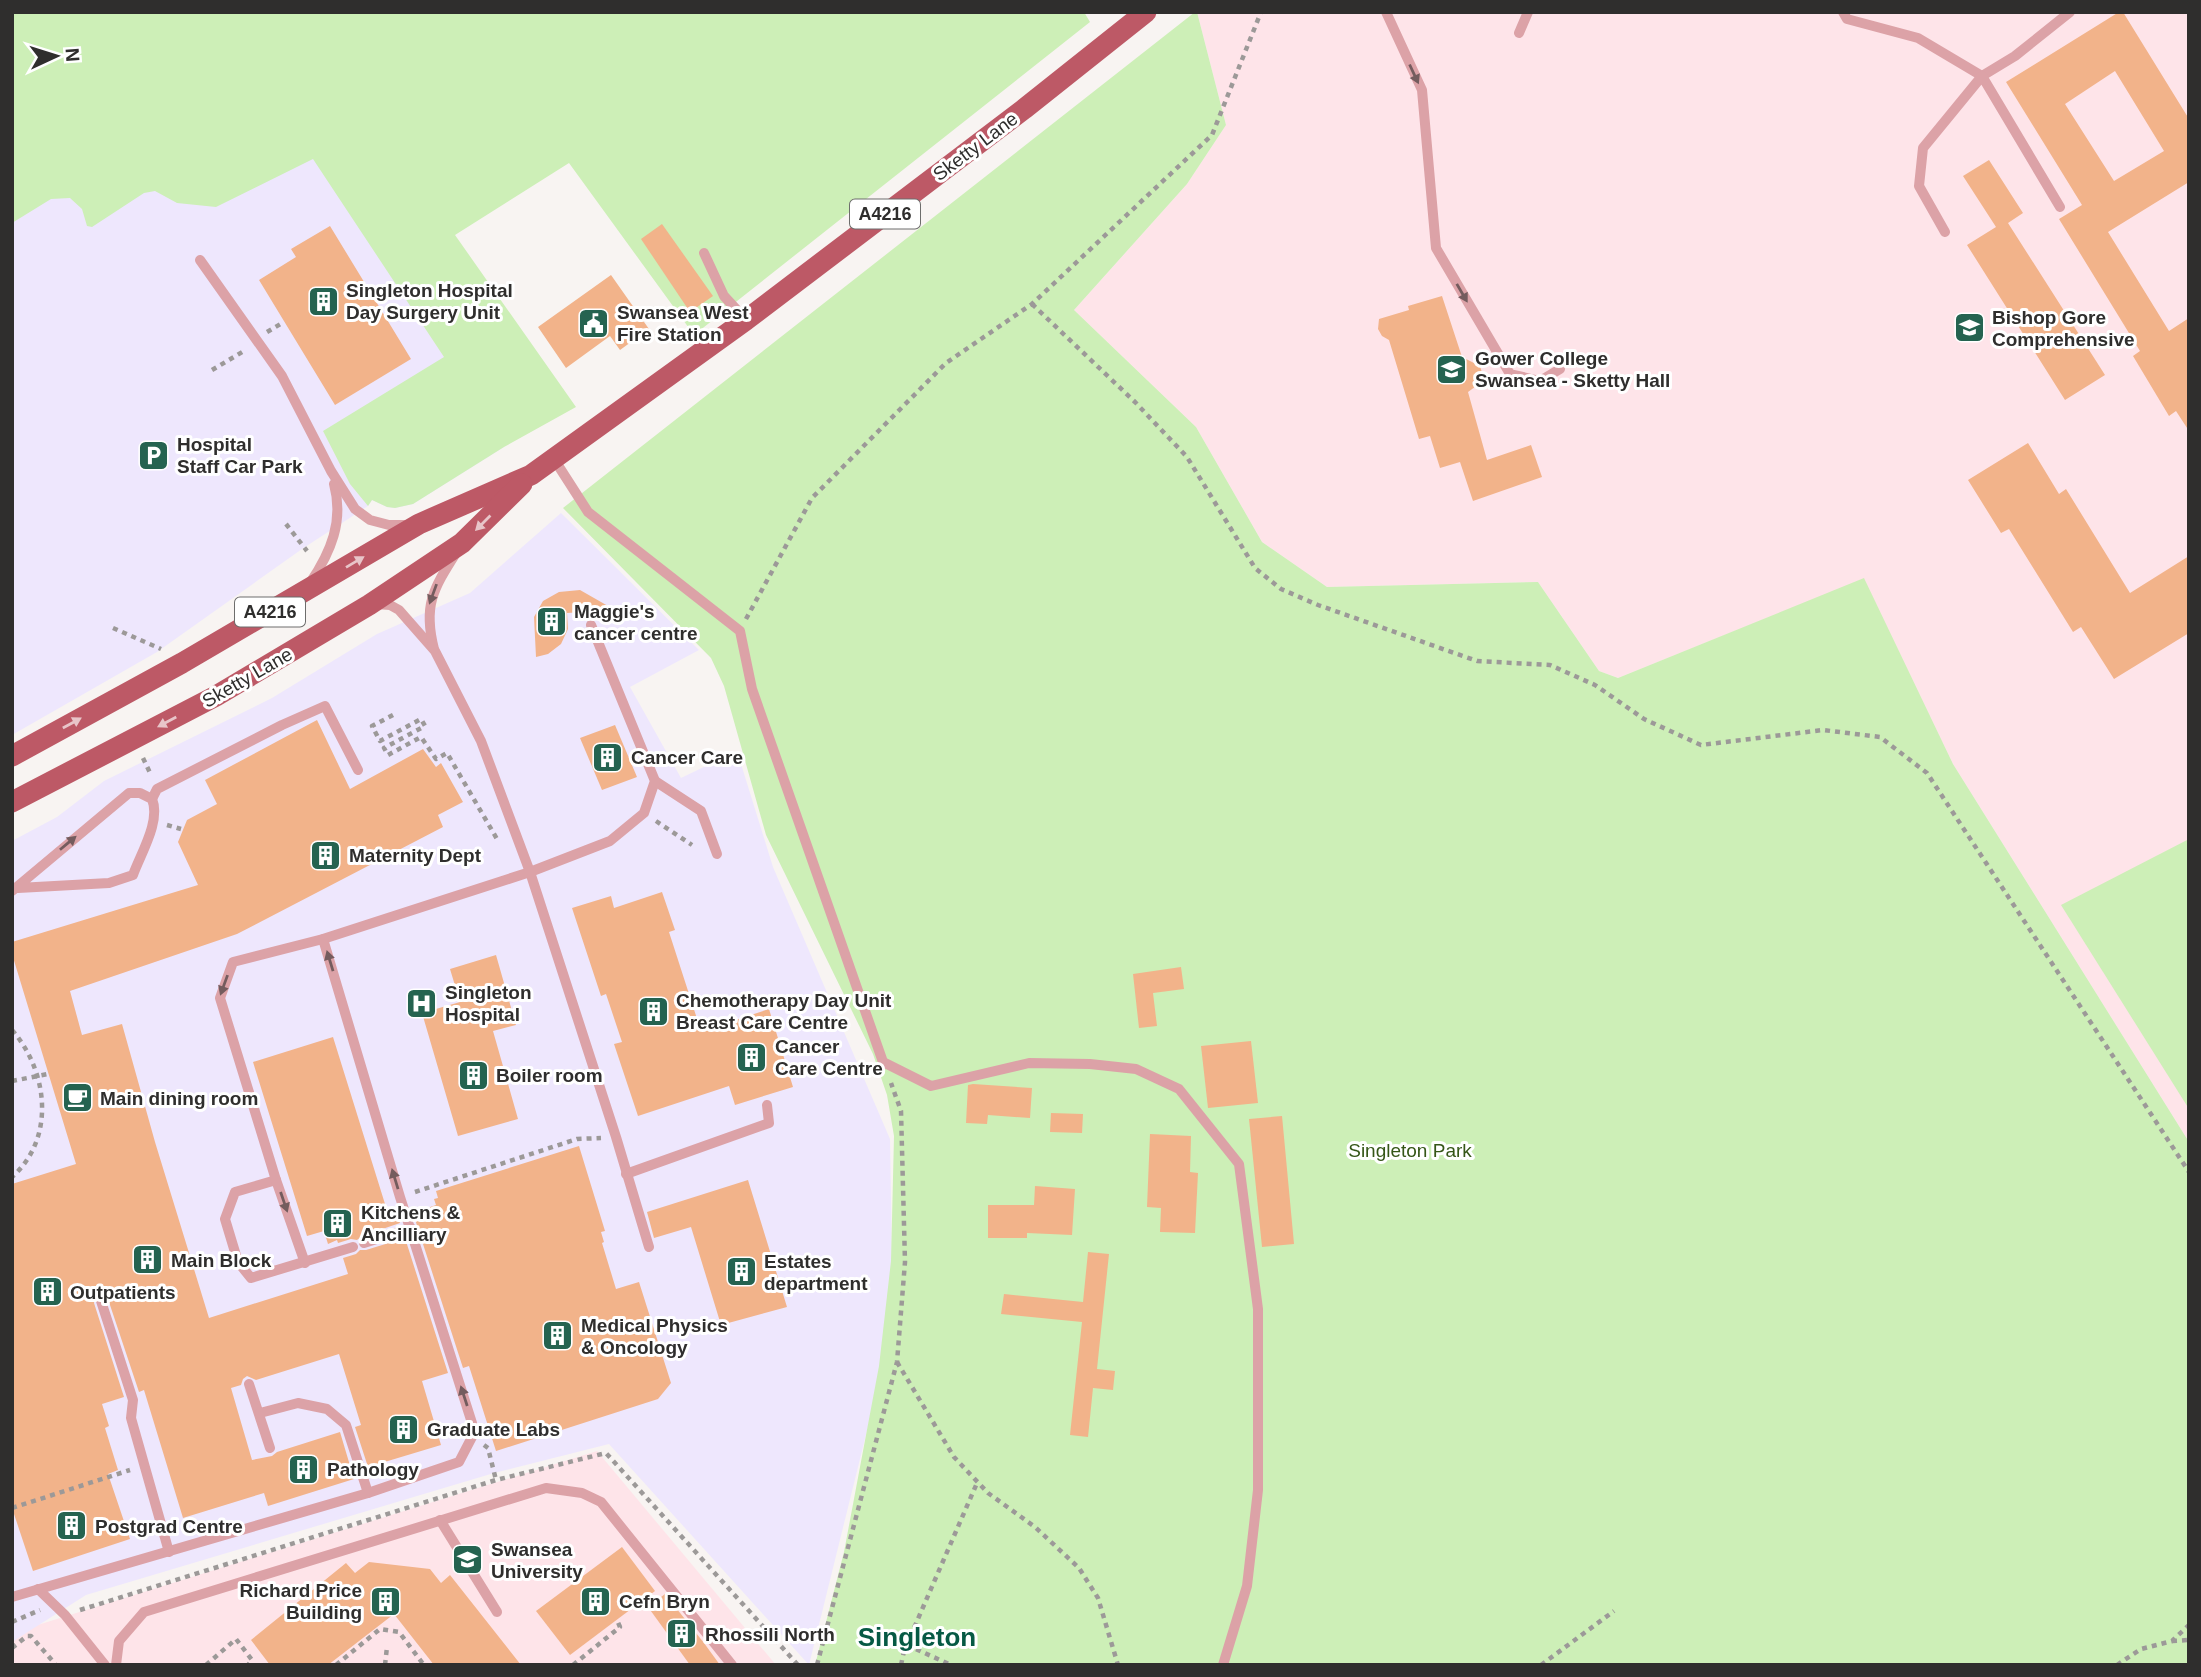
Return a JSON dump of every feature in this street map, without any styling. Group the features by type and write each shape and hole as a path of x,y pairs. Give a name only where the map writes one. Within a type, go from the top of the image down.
{"main road":[{"name":"Sketty Lane","path":"12,756 174,667 419,524 531,475 554,460 746,320 1024,109 1146,12"},
{"name":"Sketty Lane","path":"12,802 216,696 369,605 462,543 531,475"}],"lane":[{"path":"1386,12 1422,90 1436,248 1510,374 1540,381 1560,369"},
{"path":"1520,33 1528,12"},
{"path":"1843,12 1847,19 1918,38 1982,76 2060,207"},
{"path":"1945,232 1919,186 1923,148 1982,76 2015,56 2070,12"},
{"path":"704,253 724,296 746,320"},
{"path":"200,260 282,376 331,471 355,509 370,520 389,526 419,524"},
{"path":"554,460 588,512 740,631 752,689 883,1062 931,1086 1029,1063 1090,1064 1136,1069 1179,1089 1239,1164 1258,1309 1258,1490 1247,1586 1223,1665"},
{"path":"303,593 323,564 338,522 339,500 331,471"},
{"path":"462,543 432,594 429,627 435,651 481,741 530,872 649,1247"},
{"path":"369,605 390,604 399,610 435,651"},
{"path":"591,625 655,781 701,811 717,854"},
{"path":"152,799 157,789 282,724 325,706 358,770"},
{"path":"305,1263 276,1180 220,998 233,962 323,939 530,872 610,841 644,813 655,781"},
{"path":"129,793 140,793 152,799 155,806 153,821 133,875 109,883 15,890 129,793"},
{"path":"12,1597 368,1493 459,1462 472,1437 472,1423 400,1197 323,939"},
{"path":"626,1174 769,1123 767,1105"},
{"path":"276,1180 235,1192 225,1219 238,1262 251,1278 411,1228"},
{"path":"102,1301 133,1400 131,1418 169,1552"},
{"path":"249,1384 270,1448"},
{"path":"260,1413 298,1403 327,1409 346,1426 368,1493"},
{"path":"116,1665 119,1641 144,1612 546,1489 582,1493 601,1502 732,1665"},
{"path":"440,1520 497,1612"},
{"path":"38,1590 65,1615 105,1665"}],"path":[{"path":"740,631 811,498 946,363 1032,304 1212,135 1261,12"},
{"path":"1032,304 1135,402 1186,457 1255,568 1281,590 1477,662 1550,665 1595,685 1644,719 1700,745 1823,730 1880,737 1927,773 2189,1172"},
{"path":"286,524 307,551"},
{"path":"113,628 165,651"},
{"path":"393,715 372,726 380,741 421,719 425,726 384,748 388,755 421,737 436,759 447,753 497,839"},
{"path":"644,813 692,845"},
{"path":"12,1030 33,1061 44,1100 36,1141 27,1159 12,1177"},
{"path":"12,1081 48,1074"},
{"path":"817,1665 897,1362 905,1262 901,1111"},
{"path":"400,1197 578,1139 616,1137"},
{"path":"897,1362 954,1457 988,1493 1035,1527 1079,1568 1098,1598 1118,1665"},
{"path":"472,1437 488,1448 496,1480"},
{"path":"12,1508 144,1465"},
{"path":"901,1665 907,1645 977,1483"},
{"path":"20,1610 40,1610"},
{"path":"40,1610 48,1620"},
{"path":"12,1622 40,1610"},
{"path":"1541,1665 1614,1611"},
{"path":"573,1665 620,1627 617,1620"},
{"path":"2172,1641 2189,1625"},
{"path":"336,1665 380,1629 399,1632 424,1665"},
{"path":"12,1648 27,1636 31,1636 56,1665"},
{"path":"206,1665 236,1639 252,1660 247,1665"},
{"path":"2117,1665 2140,1649 2189,1640"},
{"path":"907,1645 951,1665"},
{"path":"385,1665 387,1647"}],"shaded area":[{"path":"224,12 504,447 413,504 395,508 372,500 368,506 302,549 157,652 12,735 12,31"},
{"path":"1197,12 2189,12 2189,1142 1953,764 1864,579 1618,678 1599,671 1538,582 1327,587 1262,542 1196,427 1074,310 1187,184 1226,125"},
{"name":"Singleton Hospital","path":"561,513 699,650 630,687 681,778 737,751 773,867 890,1139 892,1260 883,1366 809,1665 609,1444 494,1473 86,1595 12,1642 12,841 57,817 104,781 272,698 377,634 470,593"},
{"name":"Swansea University","path":"597,1451 776,1665 12,1665 12,1633"}],"green space":[{"path":"12,12 1084,12 1090,22 694,335 569,163 455,235 576,407 504,447 413,504 395,508 372,500 368,506 350,484 323,431 444,357 313,159 216,207 177,203 155,191 144,193 92,227 87,226 82,209 70,198 51,199 12,223"},
{"name":"Singleton Park","path":"1195,12 1226,125 1187,184 1074,310 1196,427 1262,542 1327,587 1538,582 1599,671 1618,678 1864,578 1953,764 2189,1142 2189,1665 815,1665 844,1552 879,1366 891,1261 894,1136 887,1095 873,1054 766,835 724,686 711,658 563,508"},
{"path":"2189,839 2189,1109 2061,905"}],"building":[{"path":"2123,12 2189,119 2189,182 2108,232 2169,331 2189,318 2189,431 2176,411 2169,416 2133,356 2140,351 2059,219 2082,205 2006,82","holes":["2115,71 2164,151 2114,181 2065,104"]},
{"path":"1989,160 2023,213 2008,223 2105,375 2065,400 1967,245 1996,227 1963,176"},
{"path":"662,224 713,296 690,312 641,239"},
{"name":"Singleton Hospital Day Surgery Unit","path":"330,226 411,359 335,405 259,280 296,257 291,249"},
{"name":"Swansea West Fire Station","path":"611,275 649,329 620,350 610,336 566,368 538,327"},
{"path":"1442,296 1462,357 1480,366 1483,376 1479,384 1468,392 1487,460 1531,445 1542,477 1473,501 1460,462 1440,468 1430,436 1419,439 1389,340 1382,336 1378,329 1379,319 1409,310 1408,306"},
{"path":"2028,443 2059,494 2066,489 2130,593 2189,556 2189,633 2114,679 2081,627 2073,632 2009,529 2001,533 1968,480"},
{"name":"Maggie's cancer centre","path":"580,590 615,610 567,613 568,629 561,644 548,654 536,657 534,617 543,601 559,592"},
{"path":"317,720 350,789 423,749 436,767 441,763 463,802 438,815 443,827 237,934 70,991 82,1035 122,1024 209,1318 348,1274 343,1258 360,1250 405,1238 448,1373 422,1381 441,1445 368,1467 355,1427 361,1425 339,1354 256,1380 247,1376 241,1385 231,1388 252,1460 272,1456 277,1452 340,1432 354,1479 268,1506 264,1493 183,1518 144,1390 139,1392 108,1299 106,1295 99,1293 95,1296 94,1303 124,1397 102,1404 109,1426 105,1428 118,1470 108,1474 130,1539 33,1571 12,1508 12,1184 76,1164 12,954 12,942 198,885 178,842 187,820 217,804 205,780"},
{"name":"Cancer Care","path":"615,725 637,777 602,790 580,738"},
{"name":"Chemotherapy Day Unit Breast Care Centre","path":"662,892 675,930 669,932 700,1028 704,1027 705,1030 769,1009 793,1087 735,1105 729,1086 638,1116 614,1044 622,1042 606,994 601,996 572,908 611,896 614,908"},
{"name":"Boiler room","path":"496,955 516,1025 493,1031 518,1119 458,1136 422,1013 460,1002 450,969"},
{"path":"1181,967 1184,989 1153,993 1157,1026 1139,1028 1133,974"},
{"path":"333,1037 390,1220 398,1218 400,1223 357,1240 338,1243 337,1240 328,1244 324,1231 307,1236 253,1062"},
{"path":"1251,1041 1258,1103 1208,1108 1201,1046"},
{"path":"968,1085 1032,1088 1030,1118 988,1115 987,1124 966,1123"},
{"path":"1051,1113 1083,1114 1082,1133 1050,1132"},
{"path":"1282,1116 1294,1244 1262,1247 1249,1119"},
{"path":"1150,1134 1191,1136 1190,1172 1198,1173 1195,1233 1160,1232 1161,1208 1147,1207"},
{"name":"Medical Physics & Oncology","path":"579,1146 605,1231 601,1232 602,1243 616,1289 639,1282 671,1383 658,1399 496,1451 469,1366 463,1368 413,1213 436,1205 436,1191"},
{"name":"Estates department","path":"748,1180 787,1307 721,1325 691,1227 654,1238 647,1212"},
{"path":"1035,1186 1075,1189 1072,1235 1027,1233 1027,1238 988,1238 988,1205 1034,1205"},
{"path":"1088,1252 1109,1254 1097,1369 1115,1371 1113,1390 1093,1388 1088,1437 1070,1435 1082,1322 1001,1314 1004,1294 1083,1302"},
{"name":"Cefn Bryn","path":"622,1547 655,1591 570,1655 536,1611"},
{"name":"Richard Price Building","path":"369,1562 430,1569 441,1583 450,1575 521,1665 434,1665 394,1614 328,1665 270,1665 251,1640 346,1563 355,1573"},
{"name":"Rhossili North","path":"665,1594 720,1665 690,1665 648,1607"}],"place":[{"name":"Singleton Hospital Day Surgery Unit","path":"323,301"},
{"name":"Swansea West Fire Station","path":"594,323"},
{"name":"Bishop Gore Comprehensive","path":"1969,328"},
{"name":"Gower College Swansea - Sketty Hall","path":"1452,369"},
{"name":"Hospital Staff Car Park","path":"154,455"},
{"name":"Maggie's cancer centre","path":"551,622"},
{"name":"Cancer Care","path":"608,757"},
{"name":"Maternity Dept","path":"326,855"},
{"name":"Singleton Hospital","path":"422,1003"},
{"name":"Chemotherapy Day Unit Breast Care Centre","path":"653,1011"},
{"name":"Cancer Care Centre","path":"752,1057"},
{"name":"Boiler room","path":"473,1075"},
{"name":"Main dining room","path":"77,1098"},
{"name":"Kitchens & Ancilliary","path":"338,1223"},
{"name":"Main Block","path":"148,1260"},
{"name":"Estates department","path":"741,1272"},
{"name":"Outpatients","path":"47,1292"},
{"name":"Medical Physics & Oncology","path":"558,1336"},
{"name":"Graduate Labs","path":"404,1429"},
{"name":"Pathology","path":"304,1469"},
{"name":"Postgrad Centre","path":"72,1526"},
{"name":"Swansea University","path":"468,1560"},
{"name":"Richard Price Building","path":"385,1601"},
{"name":"Cefn Bryn","path":"596,1601"},
{"name":"Rhossili North","path":"682,1634"}],"district":[{"name":"Singleton","path":"917,1637"}]}
